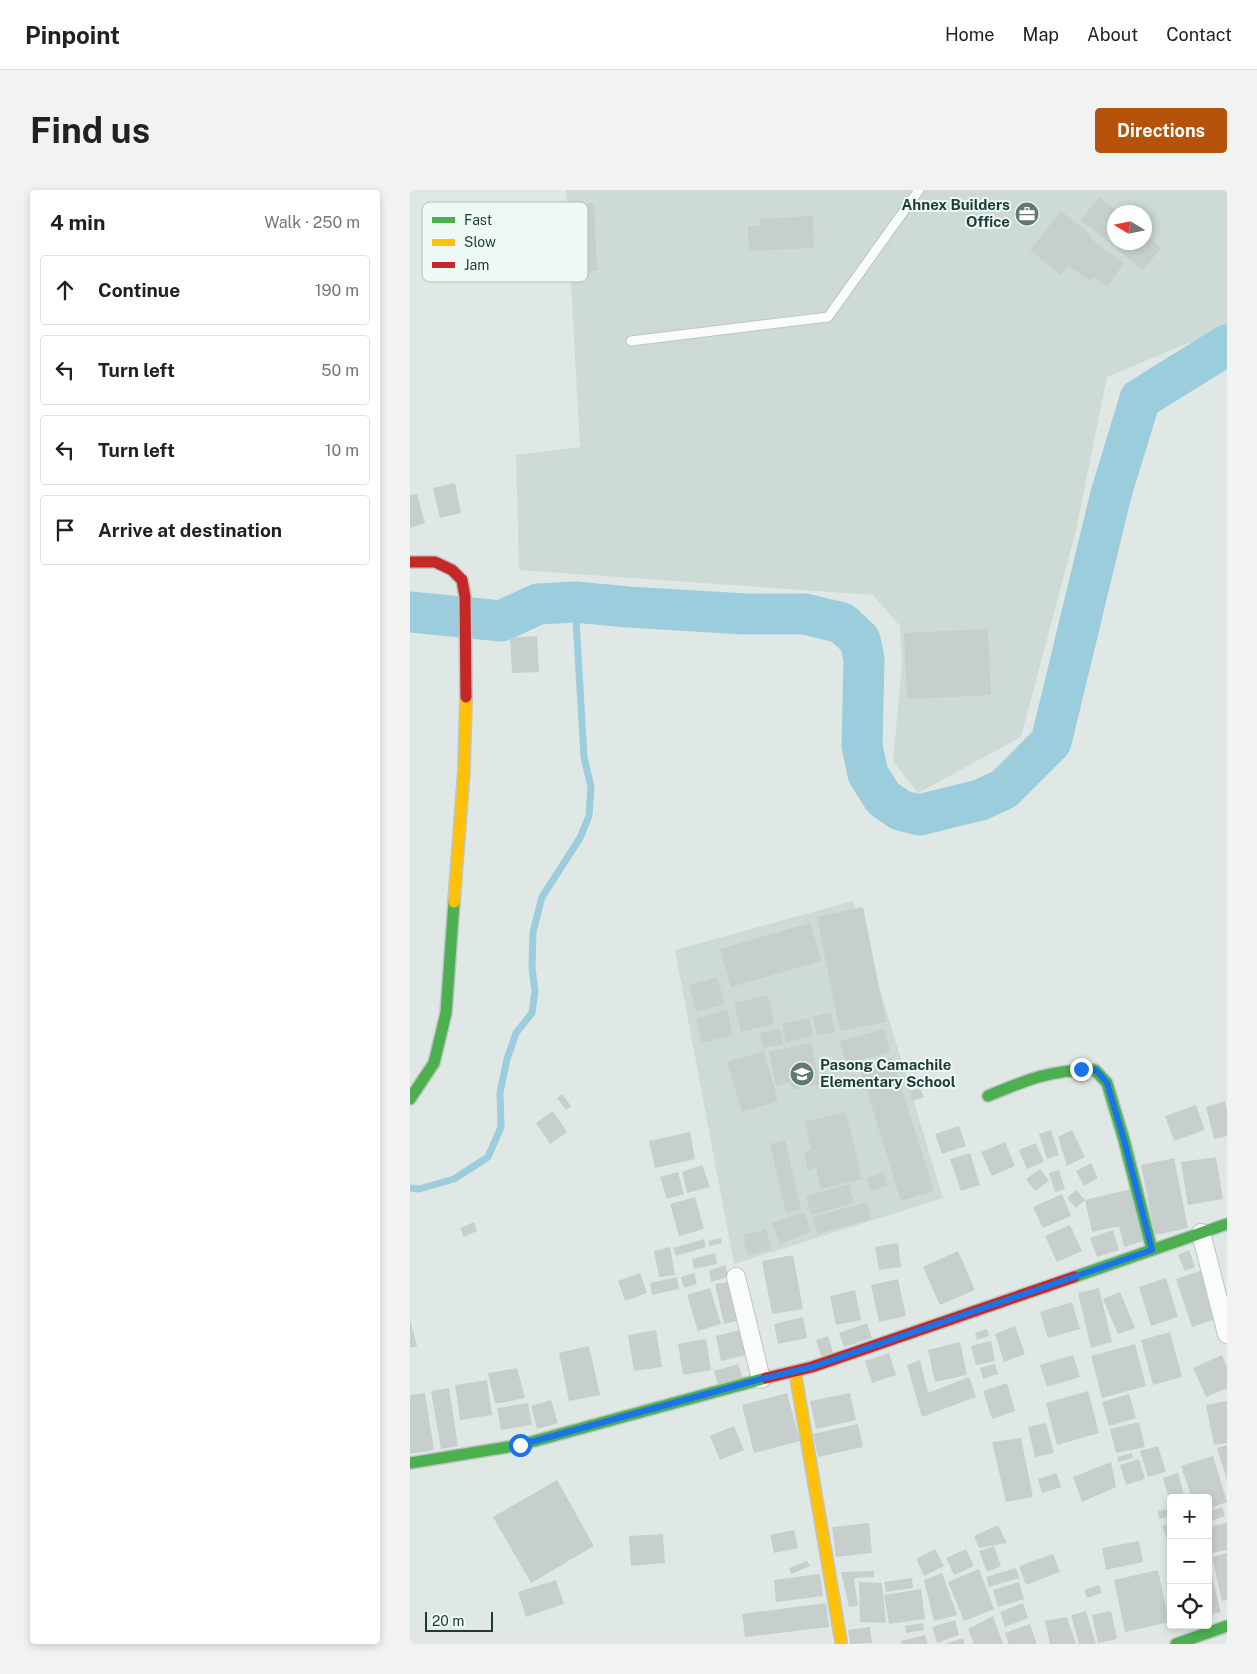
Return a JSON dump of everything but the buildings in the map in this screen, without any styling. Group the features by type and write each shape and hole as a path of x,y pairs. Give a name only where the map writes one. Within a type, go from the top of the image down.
{"street":[{"path":"410,562 435,562 452,570 462,580 466,676 464,770 446,1012 434,1063 410,1099"},
{"path":"988,1096 1040,1074 1063,1070 1096,1070 1107,1083 1124,1140 1152,1250"},
{"path":"410,1463 520,1445 761,1379 795,1372 1227,1224"},
{"path":"1201,1233 1227,1334"},
{"path":"736,1277 761,1379"},
{"path":"795,1372 841,1641"},
{"path":"1176,1644 1227,1626"}],"lane":[{"path":"631,341 828,317 919,190"}],"shaded area":[{"path":"566,190 1227,190 1227,327 1107,377 1076,530 1021,737 918,793 893,761 902,665 900,626 873,595 519,570 516,455 580,447 571,282 588,282 588,202 567,202"},
{"name":"Pasong Camachile Elementary School","path":"853,901 943,1198 734,1264 675,950"}],"waterway":[{"path":"410,612 501,621 538,604 575,602 745,614 805,614 842,623 860,640 864,659 862,746 868,774 883,798 900,810 919,815 980,800 1004,789 1051,742 1111,494 1140,399 1227,345"},
{"path":"410,1188 419,1189 454,1179 488,1157 501,1127 500,1093 507,1059 516,1033 532,1013 535,991 532,968 533,932 542,897 580,838 589,816 591,787 584,757 575,602"}],"traffic: fast":[{"path":"410,1099 434,1063 446,1013 454,902"},
{"path":"988,1096 1015,1085 1052,1074 1065,1071 1095,1070 1107,1083 1124,1140 1152,1250"},
{"path":"1074,1277 1227,1224"},
{"path":"410,1463 520,1445 766,1378"},
{"path":"1176,1644 1227,1626"}],"traffic: slow":[{"path":"454,902 464,770 466,697"},
{"path":"795,1372 841,1641"}],"traffic: jam":[{"path":"410,562 435,562 452,570 462,580 465,597 466,697"},
{"path":"766,1378 812,1367 1074,1277"}],"place":[{"name":"Ahnex Builders Office","path":"1027,214"},
{"name":"Pasong Camachile Elementary School","path":"802,1074"}],"route":[{"path":"520,1445 761,1379 812,1367 1152,1250 1124,1140 1107,1083 1096,1070 1081,1069"}]}
